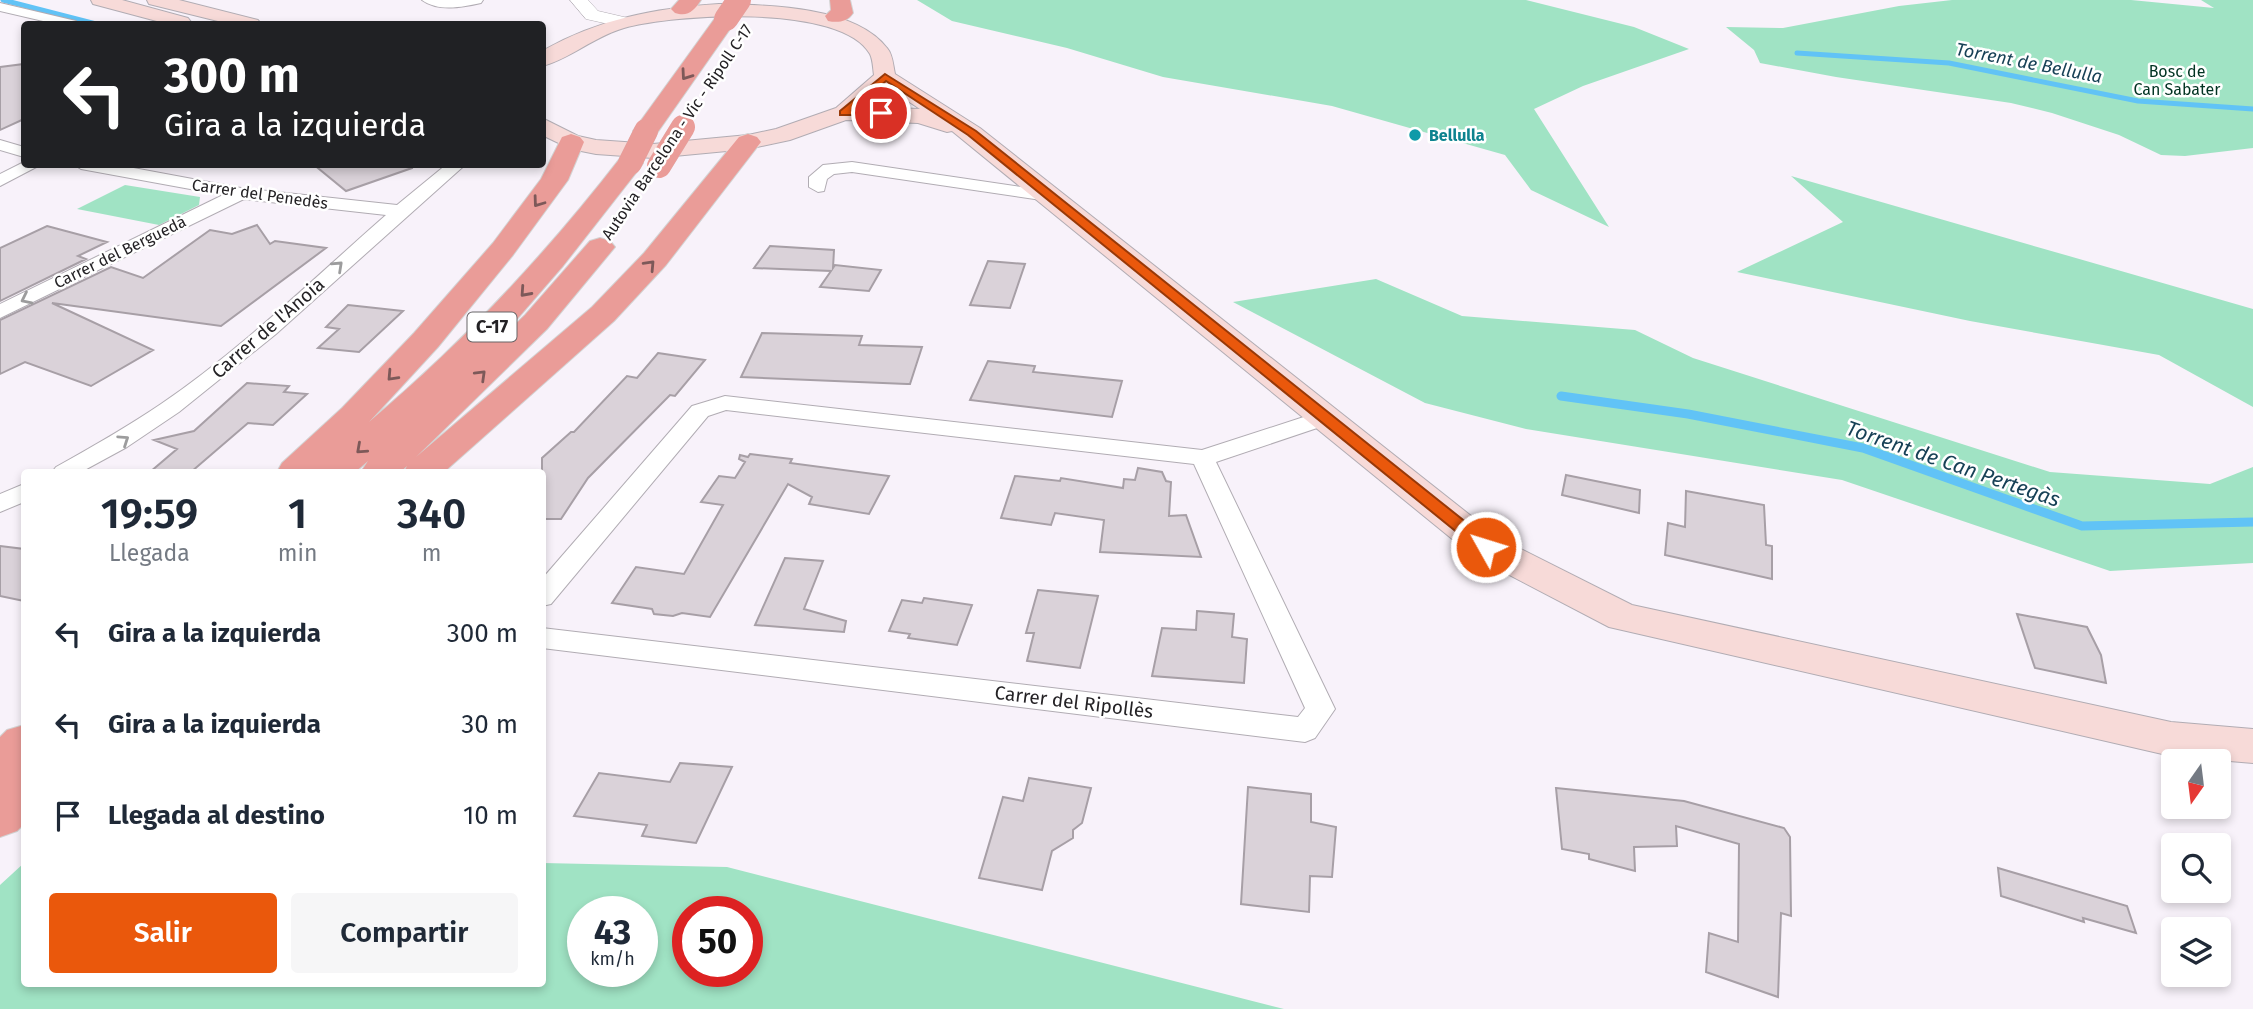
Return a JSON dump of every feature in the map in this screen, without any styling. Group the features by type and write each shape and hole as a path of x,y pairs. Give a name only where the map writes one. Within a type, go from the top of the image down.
{"highway":[{"name":"Autovia Barcelona - Vic - Ripoll C-17","path":"382,469 536,322 606,239 645,164 646,131 747,13"},
{"name":"Autovia Barcelona - Vic - Ripoll C-17","path":"336,469 436,382 502,317 575,236 683,127 698,105"},
{"path":"298,469 355,416 417,350 503,249 554,180 570,142"},
{"path":"425,469 603,314 655,259 748,142"},
{"path":"0,736 21,717"},
{"path":"0,765 21,747"},
{"path":"0,816 21,797"},
{"path":"0,845 21,826"}],"main road":[{"path":"100,0 179,21"},
{"path":"156,0 239,21"},
{"path":"546,58 584,36 622,22 687,5 752,4 838,8 868,36 880,52 885,77 972,133 1486,547 1623,617 2171,739 2253,746"},
{"path":"546,127 570,142 653,151 748,142 796,131 844,113 885,77"},
{"path":"844,113 920,116 972,133"}],"street":[{"path":"429,0 456,4 476,0"},
{"path":"581,4 592,15 622,22"},
{"path":"581,4 584,36"},
{"path":"0,8 58,21"},
{"path":"0,145 21,151"},
{"path":"818,187 818,177 829,169 852,167 1048,196"},
{"path":"0,181 26,168"},
{"name":"Carrer del Penedès","path":"103,168 241,193 399,212"},
{"name":"Carrer de l'Anoia","path":"70,469 106,452 238,358 399,212 453,168"},
{"name":"Carrer del Berguedà","path":"0,312 241,193"},
{"path":"546,592 700,411 725,402 1203,458 1324,418"},
{"name":"Carrer del Ripollès","path":"546,638 1305,730 1320,709 1203,458"},
{"path":"0,504 21,494"}],"green space":[{"path":"917,0 1526,0 1634,27 1689,49 1583,86 1534,109 1609,227 1531,190 1505,155 1332,106 1163,77 1067,48 952,21"},
{"name":"Bosc de Can Sabater","path":"1952,0 2131,0 2214,8 2201,0 2253,0 2253,148 2185,156 2161,155 2119,135 2011,103 1760,63 1754,50 1726,27 1783,28 1899,6"},
{"path":"1791,176 2253,309 2253,407 2159,355 1970,321 1737,272 1843,222"},
{"path":"125,185 200,197 199,205 159,225 77,209"},
{"path":"1376,279 1462,316 1635,330 1693,358 2050,472 2210,484 2253,467 2253,563 2110,571 1842,480 1526,429 1425,403 1233,302"},
{"path":"546,863 727,867 1284,1009 0,1009 0,885 21,866 21,987 546,987"}],"building":[{"path":"21,64 21,120 0,130 0,67"},
{"path":"318,168 412,168 346,191"},
{"path":"257,225 270,244 275,241 326,248 221,326 52,303 153,350 91,386 25,362 0,374 0,320 111,267 143,278 210,230 232,234"},
{"path":"47,226 107,242 78,256 86,259 0,301 0,248"},
{"path":"770,246 834,250 833,268 835,265 881,270 869,291 820,287 831,271 754,268"},
{"path":"988,261 1025,264 1010,308 970,305"},
{"path":"348,305 403,311 359,352 318,348 339,329 326,327"},
{"path":"762,333 862,336 859,345 922,347 910,384 741,377"},
{"path":"658,353 705,360 675,396 670,395 588,478 561,519 546,519 546,469 542,469 542,458 574,432 627,376 637,378"},
{"path":"988,361 1035,366 1033,372 1122,381 1112,417 970,400"},
{"path":"247,383 289,386 284,392 307,394 273,425 248,423 194,469 154,469 177,449 154,440 194,431"},
{"path":"750,454 792,459 790,463 889,476 869,514 809,504 812,497 788,484 710,617 682,613 673,616 654,614 652,609 612,603 636,567 684,574 723,505 701,502 719,476 735,478 745,462 739,459 740,455 748,457"},
{"path":"1138,468 1162,472 1166,481 1171,482 1169,516 1186,515 1201,557 1100,552 1104,520 1055,513 1051,525 1001,518 1015,476 1060,481 1061,478 1123,488 1124,479 1135,480"},
{"path":"1566,475 1640,490 1639,513 1562,495"},
{"path":"1686,491 1764,505 1766,545 1772,546 1772,579 1665,555 1668,523 1685,527"},
{"path":"0,546 21,549 21,600 0,596"},
{"path":"785,558 823,561 804,609 846,621 844,632 755,625"},
{"path":"1038,590 1098,596 1080,668 1027,661 1034,633 1026,633"},
{"path":"924,598 972,605 957,645 908,638 910,634 889,631 902,600 922,603"},
{"path":"1197,611 1234,614 1232,637 1247,639 1244,683 1152,676 1162,628 1196,630"},
{"path":"2017,614 2087,627 2101,655 2106,683 2035,668"},
{"path":"680,763 732,767 696,843 642,836 647,825 574,816 599,773 670,782"},
{"path":"1029,778 1091,788 1082,823 1073,830 1073,838 1052,851 1042,890 979,878 1003,797 1023,801"},
{"path":"1248,787 1311,794 1311,822 1336,827 1332,877 1310,876 1309,912 1241,904"},
{"path":"1556,788 1684,801 1784,828 1790,837 1791,916 1781,913 1778,997 1706,972 1709,933 1738,942 1739,844 1676,826 1677,846 1634,847 1635,871 1589,859 1589,854 1562,849"},
{"path":"1998,868 2127,906 2136,933 2083,918 2084,922 2001,896"}],"waterway":[{"path":"3,0 84,21"},
{"name":"Torrent de Bellulla","path":"1797,53 1949,63 2138,101 2253,109"},
{"name":"Torrent de Can Pertegàs","path":"1561,396 1688,414 1863,448 2082,526 2253,522"}],"place":[{"name":"Bellulla","path":"1415,135"}],"route":[{"path":"881,113 844,113 885,77 936,108 972,133 1486,547"}]}
